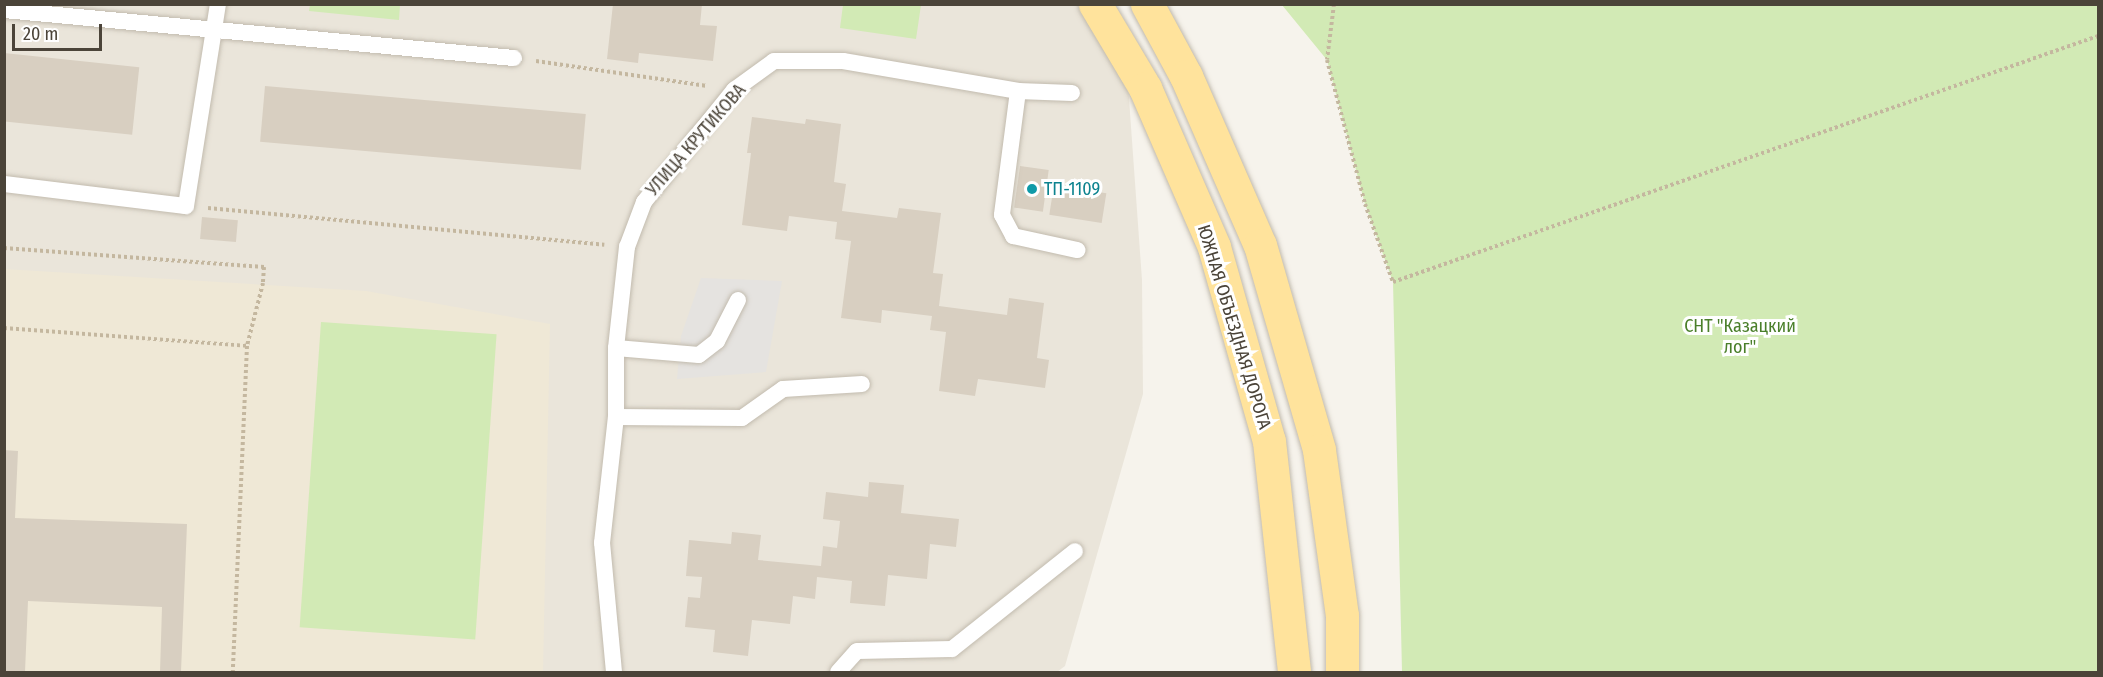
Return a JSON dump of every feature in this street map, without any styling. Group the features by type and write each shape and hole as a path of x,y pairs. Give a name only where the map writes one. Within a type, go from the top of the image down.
{"main road":[{"name":"ЮЖНАЯ ОБЪЕЗДНАЯ ДОРОГА","path":"1095,4 1145,88 1214,247 1269,441 1294,672"},
{"path":"1147,4 1185,76 1260,245 1318,450 1342,615 1342,672"}],"lane":[{"path":"4,184 186,206 218,4"},
{"path":"4,10 214,32 514,58"},
{"name":"УЛИЦА КРУТИКОВА","path":"614,672 602,543 616,417 616,348 627,247 644,202 734,90 774,60 843,61 1018,91 1072,93"},
{"path":"1018,91 1002,215 1013,236 1077,250"},
{"path":"616,348 699,355 717,341 738,300"},
{"path":"616,417 742,418 783,389 862,384"},
{"path":"838,672 857,651 951,649 1075,551"}],"path":[{"path":"1334,4 1327,60 1365,204 1393,282 2098,36"},
{"path":"514,58 734,90"},
{"path":"186,206 627,247"},
{"path":"4,248 264,267 248,346 233,672"},
{"path":"4,328 248,346"}],"shaded area":[{"path":"4,5 1078,5 1125,43 1142,280 1143,394 1065,666 1057,672 5,672"},
{"path":"4,269 366,291 550,324 543,672 5,672"},
{"path":"701,278 782,281 766,372 677,379 681,336"}],"green space":[{"path":"310,4 400,5 399,20 309,11"},
{"path":"843,5 921,5 916,39 840,28"},
{"name":"СНТ \"Казацкий лог\"","path":"1282,5 2098,5 2098,672 1402,672 1393,282 1365,204 1327,60"},
{"path":"321,322 497,334 475,640 300,627"}],"building":[{"path":"613,4 702,4 700,25 717,26 713,61 639,53 638,63 607,59"},
{"path":"4,53 139,67 132,135 4,121"},
{"path":"265,86 586,114 581,170 260,142"},
{"path":"752,117 805,124 806,119 841,124 834,182 846,184 842,211 897,218 899,208 941,213 933,273 943,274 939,306 1007,315 1009,298 1044,303 1037,358 1049,360 1045,388 978,379 975,396 939,391 946,332 930,330 932,316 882,310 881,323 841,318 851,241 835,239 837,222 789,216 787,231 742,225 751,153 747,153"},
{"name":"ТП-1109","path":"1020,166 1049,170 1043,212 1014,208"},
{"path":"1054,185 1106,193 1102,223 1049,215"},
{"path":"202,217 238,220 236,242 200,239"},
{"path":"4,450 18,451 15,518 187,524 181,672 160,672 162,607 28,601 25,672 4,672"},
{"path":"869,482 904,485 901,513 959,519 956,547 930,544 927,579 888,575 885,606 850,603 852,581 817,577 815,599 793,596 790,624 752,620 748,656 713,652 715,630 685,627 688,597 700,598 702,577 686,576 689,540 731,544 732,532 761,535 758,560 821,566 823,546 837,548 840,521 823,519 826,492 868,497"}],"place":[{"name":"ТП-1109","path":"1032,189"}]}
